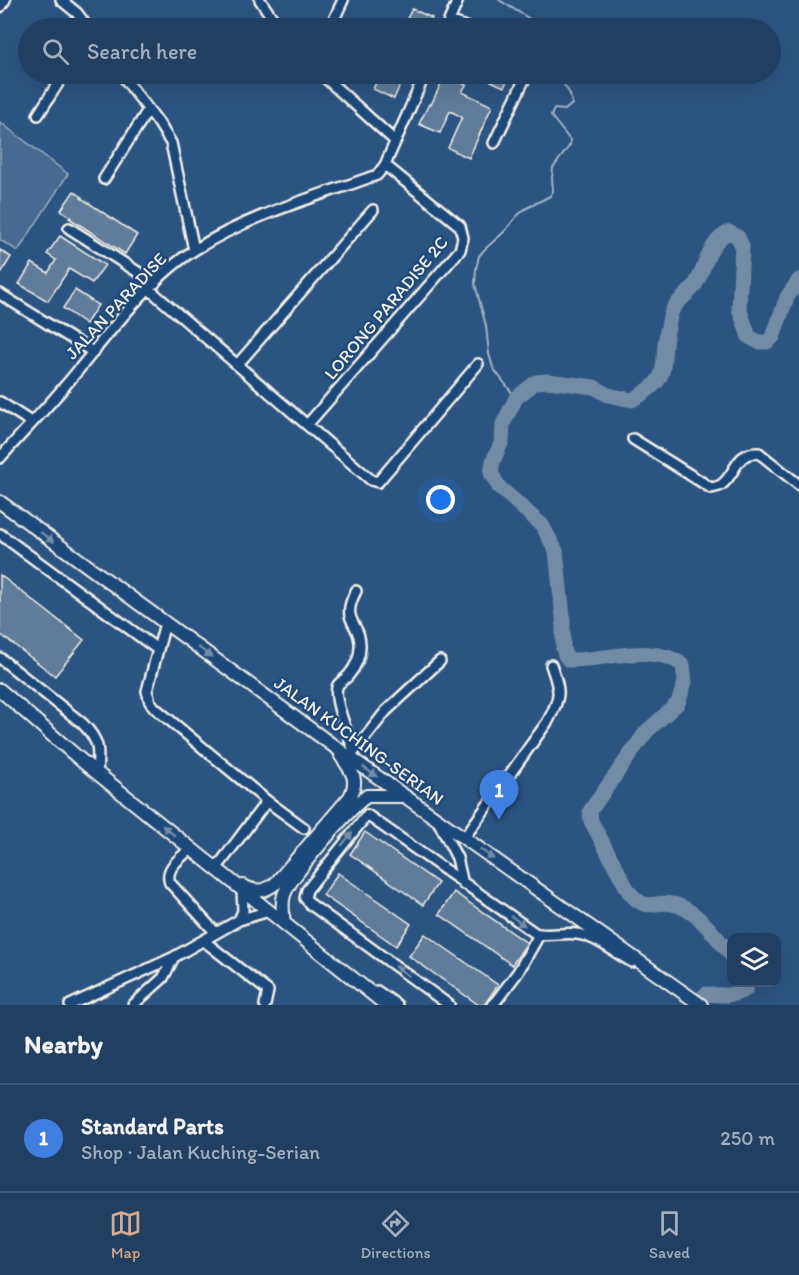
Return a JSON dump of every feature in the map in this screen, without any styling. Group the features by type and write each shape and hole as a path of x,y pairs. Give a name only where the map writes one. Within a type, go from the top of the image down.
{"highway":[{"name":"JALAN KUCHING-SERIAN","path":"0,502 335,747 352,755 404,796 701,1005"},
{"path":"0,690 41,728 386,1005"},
{"path":"231,881 255,892 265,891 276,883 350,797 355,781 352,772 335,747"},
{"path":"284,923 282,907 284,893 354,806 367,796 404,796"}],"street":[{"path":"0,7 4,0"},
{"path":"62,0 81,18"},
{"path":"260,0 272,18"},
{"path":"335,18 343,0"},
{"path":"451,18 459,0"},
{"path":"38,114 58,84"},
{"path":"128,84 171,143 194,250"},
{"path":"332,84 395,141"},
{"path":"385,165 421,84"},
{"path":"494,143 522,84"},
{"path":"104,179 148,110"},
{"name":"JALAN PARADISE","path":"0,458 152,286 194,250 261,215 377,175 385,165"},
{"name":"LORONG PARADISE 2C","path":"308,425 460,250 464,238 460,226 385,165"},
{"path":"237,364 373,210"},
{"path":"69,228 152,286 237,364 371,480 378,482 478,364"},
{"path":"0,294 93,352"},
{"path":"0,402 31,422"},
{"path":"633,439 711,488 721,485 744,455 752,453 759,453 799,485"},
{"path":"0,534 157,649"},
{"path":"352,755 336,691 337,686 355,667 360,650 360,642 348,615 350,603 356,591"},
{"path":"165,623 147,691 150,702 267,801 303,828"},
{"path":"0,658 94,735 99,750 97,773"},
{"path":"352,755 386,711 440,661"},
{"path":"464,838 548,721 557,704 559,688 550,665"},
{"path":"216,869 267,801"},
{"path":"354,806 539,935 563,932 581,934 668,981"},
{"path":"367,815 307,890 305,898 310,904 449,1005"},
{"path":"437,819 457,858 464,884"},
{"path":"191,848 168,871 167,876 170,883 216,933"},
{"path":"239,920 243,910 242,890"},
{"path":"70,1005 174,957 239,920 269,911"},
{"path":"493,1005 518,972 539,935"},
{"path":"204,941 268,991 265,1005"},
{"path":"306,941 397,1005"},
{"path":"133,1005 163,978 174,957"}],"shaded area":[{"path":"0,122 68,174 18,251 0,240"}],"building":[{"path":"412,9 432,18 407,18"},
{"path":"375,84 400,84 394,99 373,89"},
{"path":"441,84 464,84 466,85 462,92 492,106 469,158 448,148 462,117 450,111 440,133 419,124 429,104 431,105"},
{"path":"74,191 137,235 125,254 69,218 71,217 61,210"},
{"path":"60,236 105,265 92,283 69,269 48,301 19,284 32,263 48,273 56,260 47,254"},
{"path":"0,250 11,257 0,275"},
{"path":"75,290 98,305 86,324 63,308"},
{"path":"0,575 84,640 55,676 0,634"},
{"path":"365,832 438,883 423,905 350,854"},
{"path":"338,873 411,924 396,946 323,895"},
{"path":"454,892 527,943 512,965 439,914"},
{"path":"425,934 498,985 484,1005 479,1005 409,956"}],"waterway":[{"path":"499,0 528,18"},
{"path":"516,398 493,368 486,326 475,284 476,269 479,256 516,217 525,209 550,196 553,191 553,168 570,145 570,140 551,116 554,109 565,110 572,104 570,94 564,84"},
{"path":"727,950 697,917 681,906 665,903 650,905 635,899 591,821 590,811 646,732 678,703 685,682 683,665 671,658 643,654 569,660 563,648 563,617 556,551 542,525 499,487 491,473 493,461 502,441 503,424 516,398 536,382 548,381 594,387 608,395 632,400 655,384 663,370 665,341 672,311 695,285 712,248 722,236 729,232 738,237 742,246 739,308 749,337 759,342 767,342 773,337 787,297 799,280"},
{"path":"695,1005 706,994 726,995 741,992 746,987"}],"place":[{"name":"Standard Parts","path":"499,820"}]}
